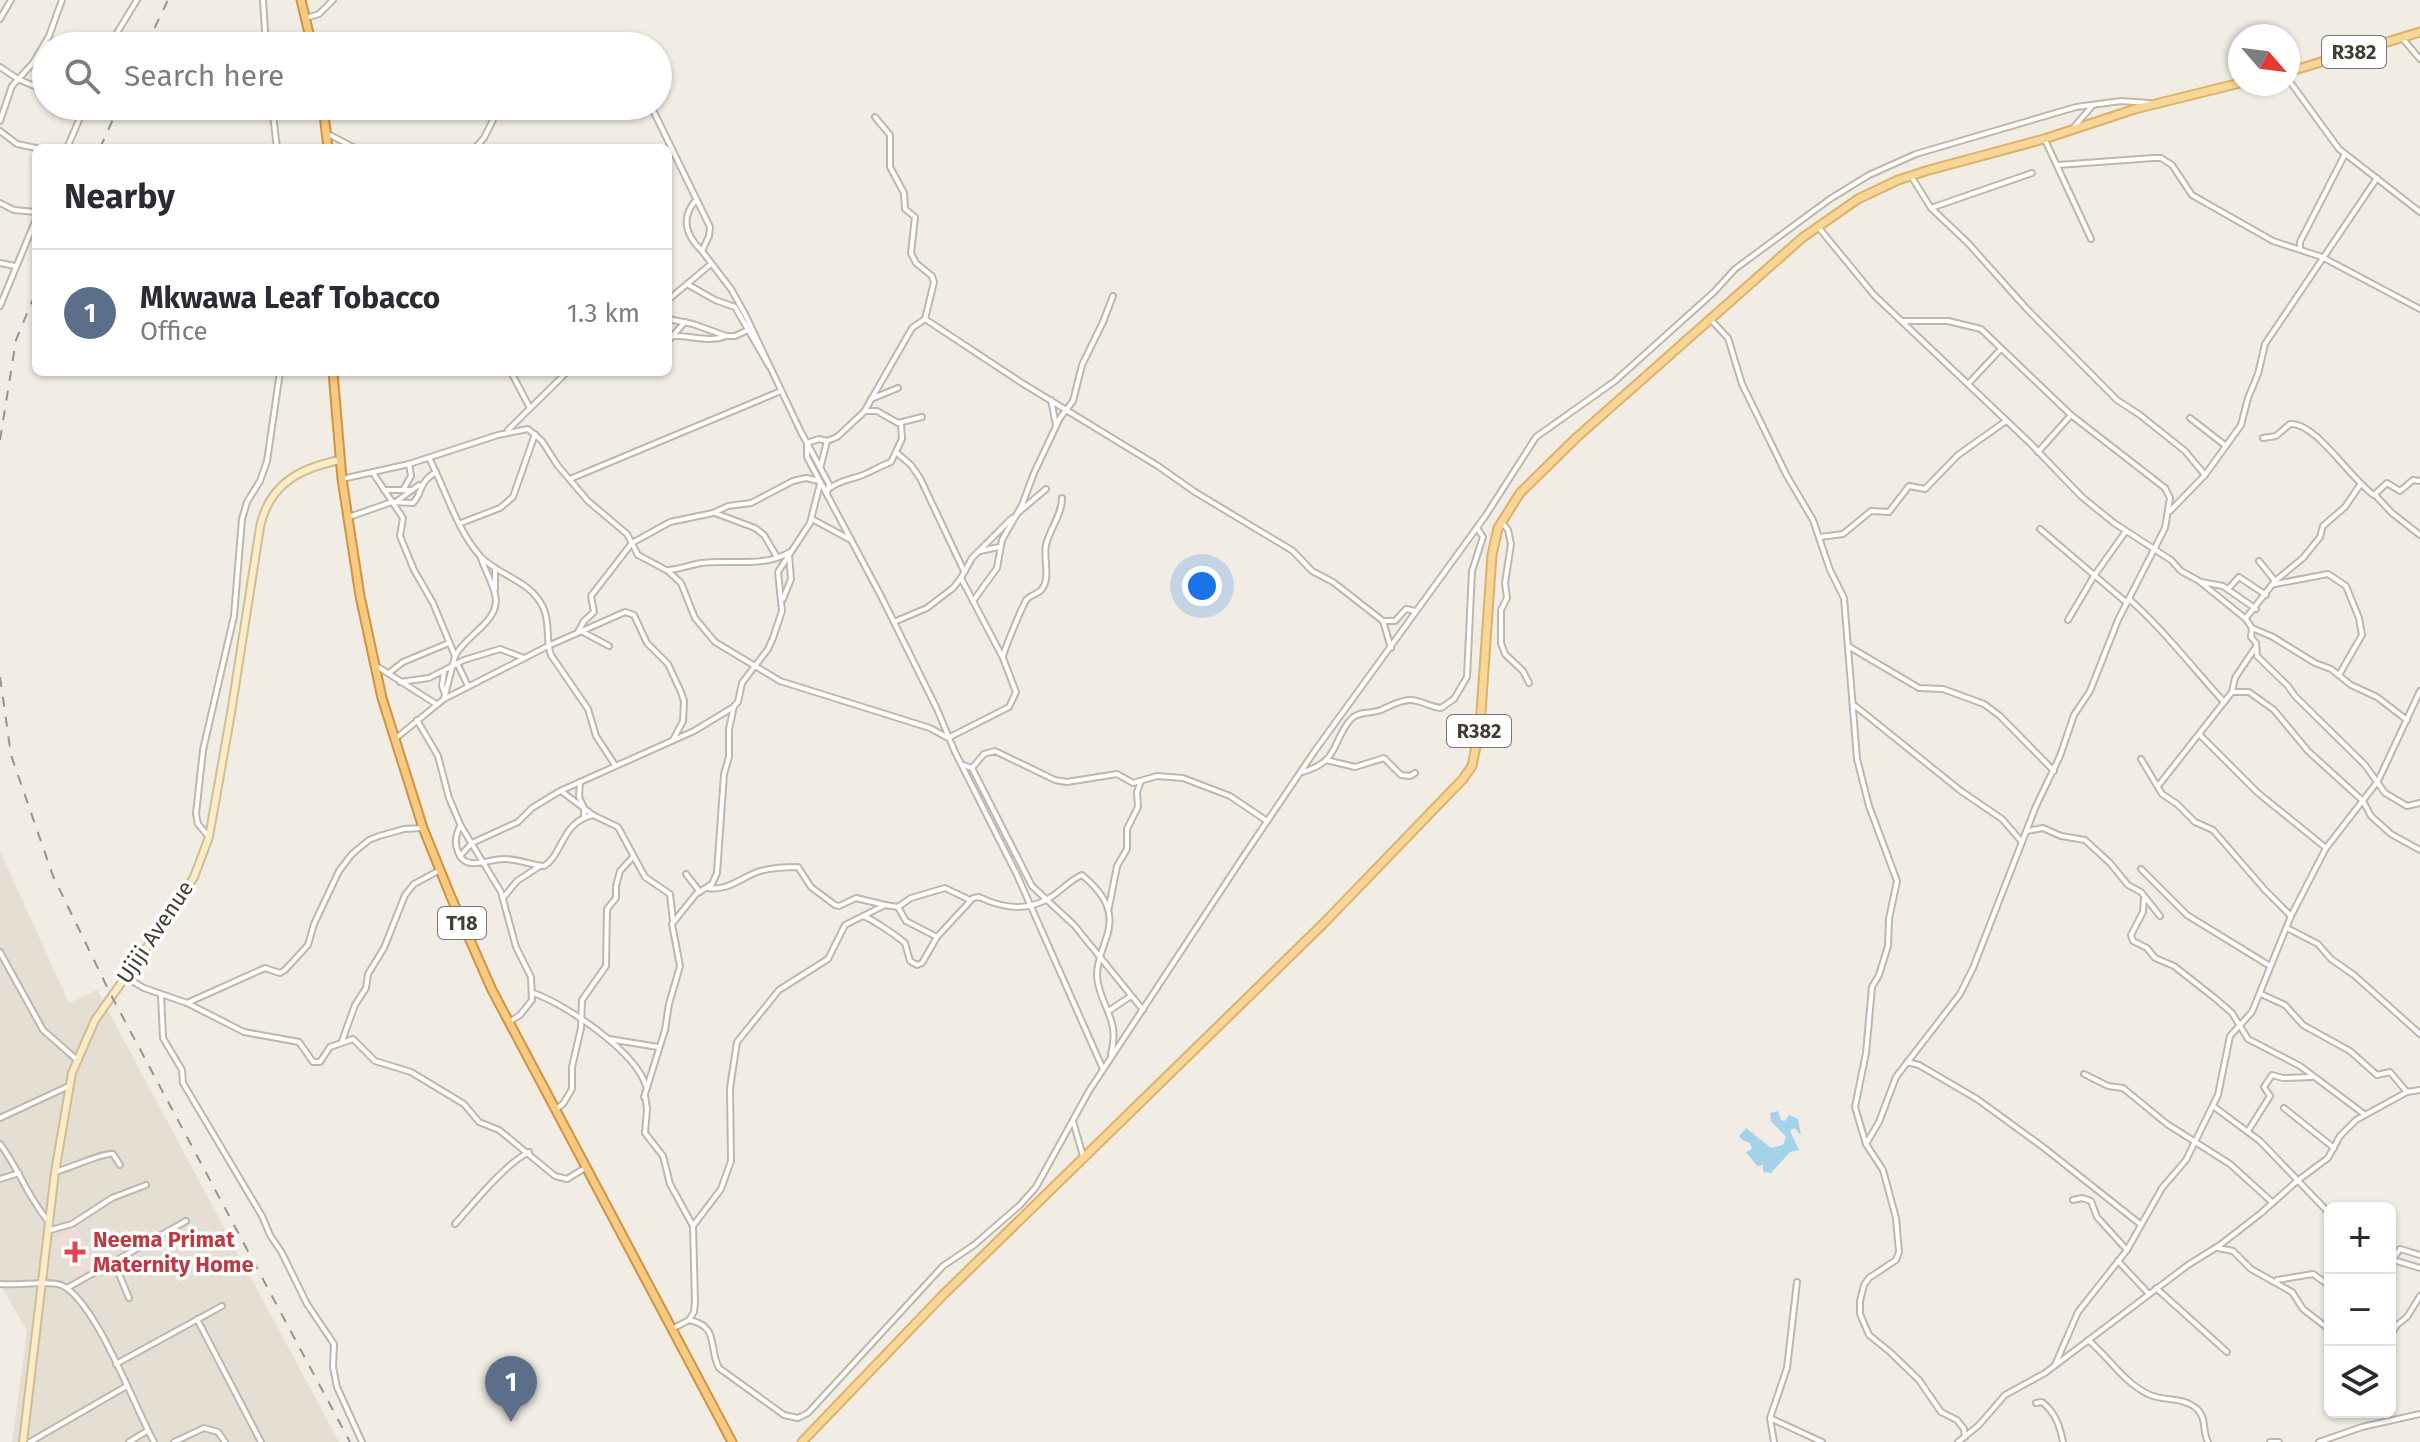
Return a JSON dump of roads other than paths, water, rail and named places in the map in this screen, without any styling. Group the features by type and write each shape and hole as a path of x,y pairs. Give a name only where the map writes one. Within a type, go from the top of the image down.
{"highway":[{"path":"301,0 309,32"},
{"path":"325,120 327,144"},
{"name":"T18","path":"333,376 346,517 375,665 423,828 477,959 732,1442"},
{"name":"T18","path":"726,1428 739,1442"}],"main road":[{"name":"R382","path":"2300,68 2420,32"},
{"name":"R382","path":"802,1442 942,1296 1323,924 1463,779 1472,766 1478,740 1492,555 1501,520 1520,493 1553,460 1817,226 1858,199 1911,176 2155,104 2228,86"},
{"name":"Ujiji Avenue","path":"23,1442 55,1172 76,1059 95,1020 194,877 209,837 262,516 273,496 297,473 318,464 340,460"}],"street":[{"path":"0,19 11,0"},
{"path":"50,32 62,0"},
{"path":"117,32 136,0"},
{"path":"263,0 265,32"},
{"path":"306,18 319,14 333,0"},
{"path":"2402,38 2420,59"},
{"path":"0,121 12,86 32,64"},
{"path":"0,67 32,85"},
{"path":"2300,95 2345,154 2420,212"},
{"path":"689,1320 700,1323 711,1335 719,1368 784,1415 793,1418 803,1416 820,1402 943,1266 974,1245 1029,1196 1103,1069 1267,821 1477,528 1536,437 1615,381 1714,292 1735,269 1840,192 1877,171 1916,154 2029,119 2121,101 2155,104"},
{"path":"2069,131 2093,105"},
{"path":"807,443 837,437 864,412 909,334 925,319 934,278 913,260 915,217 904,206 904,193 890,167 890,135 875,117"},
{"path":"68,144 79,120"},
{"path":"274,120 277,144"},
{"path":"479,144 493,120"},
{"path":"658,120 669,144"},
{"path":"0,131 17,144 32,147"},
{"path":"326,133 347,144"},
{"path":"2044,139 2091,239"},
{"path":"672,150 710,227 702,251"},
{"path":"2300,249 2300,242 2345,154"},
{"path":"2058,165 2161,158 2176,169 2192,195 2273,241 2322,257 2420,309"},
{"path":"1931,208 2032,173"},
{"path":"1911,176 1931,208 2026,308 2117,400 2185,451 2205,475"},
{"path":"2168,513 2205,475 2241,425 2265,344 2377,178"},
{"path":"696,200 687,212 686,231 736,297 772,369 850,539 894,622 1030,905 1103,1069"},
{"path":"0,203 14,210 32,212"},
{"path":"1817,226 1874,295 2082,497 2199,581 2246,619 2252,628 2373,695 2407,720"},
{"path":"0,306 32,228"},
{"path":"0,263 15,266"},
{"path":"672,297 711,264"},
{"path":"687,284 735,307 772,369"},
{"path":"973,601 995,572 999,547 1018,513 1056,428 1075,397 1082,365 1113,296"},
{"path":"925,319 1293,551 1312,571 1333,582 1383,621 1391,648"},
{"path":"1710,319 1728,338 1751,403 1813,520 1830,570 1844,598 1859,770 1898,885 1889,919 1888,946 1872,987 1866,1053 1855,1107 1866,1144 1883,1170 1896,1218 1899,1252 1896,1260 1869,1278 1860,1301 1860,1314 1869,1335 1919,1380 1941,1412 1963,1427 1965,1437"},
{"path":"672,320 726,336"},
{"path":"1866,1144 1879,1122 1891,1086 1960,994 1969,976 2074,715 2099,673 2128,601 2165,528 2170,498 2165,488 2071,415 1978,328 1948,321 1902,321"},
{"path":"672,337 685,322"},
{"path":"672,339 691,336 713,340 748,330"},
{"path":"1968,384 2000,350"},
{"path":"209,837 198,824 196,814 203,750 229,645 244,508 260,481 267,461 279,376"},
{"path":"513,376 530,408"},
{"path":"507,432 563,376"},
{"path":"871,399 898,388"},
{"path":"570,479 781,391"},
{"path":"1051,400 1056,428"},
{"path":"864,412 877,411 901,423 922,417"},
{"path":"2038,452 2071,415"},
{"path":"2190,418 2226,446"},
{"path":"1820,537 1843,534 1871,511 1889,512 1909,486 1925,489 1966,449 2006,421"},
{"path":"828,491 842,480 858,477 876,466 891,462 902,439 901,423"},
{"path":"2263,438 2276,436 2290,424 2306,427 2360,485 2420,535"},
{"path":"342,479 409,464 507,432 528,429 535,433 600,513 622,530 641,557 668,571 681,583 695,618 709,636 780,681 930,728 948,738"},
{"path":"461,523 500,508 513,497 535,433"},
{"path":"820,468 827,441"},
{"path":"807,443 806,452 820,482 828,491"},
{"path":"897,453 915,468 964,571"},
{"path":"429,458 480,556 496,596"},
{"path":"403,490 411,476 409,464"},
{"path":"806,478 814,470"},
{"path":"346,517 394,502 437,472"},
{"path":"373,473 403,518 400,536 430,595 455,656 444,697"},
{"path":"580,632 584,621 594,612 591,596 632,543 670,522 751,503 786,483 806,478 820,482"},
{"path":"2375,495 2387,483 2400,491 2413,480 2420,481"},
{"path":"782,603 777,575 812,519 820,482"},
{"path":"394,502 413,503 421,484"},
{"path":"2246,619 2274,583 2303,558 2320,536 2323,526 2345,507 2360,485"},
{"path":"894,622 927,608 961,578 978,552 1046,489"},
{"path":"384,490 414,490"},
{"path":"1003,658 1006,642 1024,603 1045,583 1046,547 1061,510 1062,498"},
{"path":"713,513 755,528 764,535 782,563"},
{"path":"812,519 850,539"},
{"path":"1501,520 1508,530 1511,544 1505,583 1506,601 1501,610 1501,643 1505,654 1523,671 1529,683"},
{"path":"1300,773 1314,769 1326,760 1357,715 1411,700 1441,708 1461,690 1468,668 1473,562 1483,537 1477,528"},
{"path":"2040,529 2175,644 2192,668 2224,702"},
{"path":"2068,620 2126,531"},
{"path":"978,552 999,547"},
{"path":"668,571 701,563 778,558 795,548"},
{"path":"460,856 472,843 518,822 532,808 560,791 728,712 738,702 742,683 773,638 791,579 789,555"},
{"path":"480,556 538,597 549,623 548,646 554,661 588,709 596,736 615,765"},
{"path":"2259,561 2274,583"},
{"path":"455,656 476,629 492,618 496,608 495,568"},
{"path":"2274,583 2328,574 2346,586 2359,618 2362,635 2339,675"},
{"path":"2228,589 2239,577 2266,595"},
{"path":"948,738 1009,707 1015,698 1016,688 961,578"},
{"path":"2199,581 2221,585 2256,609"},
{"path":"1383,621 1395,621 1406,609 1417,611"},
{"path":"395,740 444,697 625,612 634,615 647,643 668,664 681,692 683,721 673,740"},
{"path":"2252,628 2251,637 2257,656 2378,781 2385,793 2407,806 2420,803"},
{"path":"580,632 609,646"},
{"path":"389,673 403,662 449,643"},
{"path":"1848,646 1919,688 1937,688 1984,704 2054,771"},
{"path":"2158,786 2232,692 2246,658 2256,646"},
{"path":"400,682 421,680 455,664 500,649 524,658"},
{"path":"455,664 468,687"},
{"path":"375,665 436,704"},
{"path":"444,697 441,682 445,670"},
{"path":"2055,1365 2078,1312 2127,1250 2162,1188 2186,1160 2213,1106 2224,1074 2227,1043 2238,1025 2252,1012 2291,916 2326,848 2378,781 2417,705 2420,691"},
{"path":"2232,692 2249,692 2274,710 2319,762 2363,801 2369,814 2420,850"},
{"path":"1854,705 1961,791 2002,819 2022,842"},
{"path":"672,924 716,878 724,774 729,757 729,729 734,706"},
{"path":"417,720 438,756 449,798 461,826 503,898 516,947 531,977 533,993 528,1007 509,1022"},
{"path":"2199,734 2258,793 2326,848"},
{"path":"972,768 984,754 995,751 1060,781 1117,774 1130,783 1157,776 1187,779 1230,796 1267,821"},
{"path":"1326,760 1355,767 1384,758 1401,775 1415,773"},
{"path":"2141,759 2162,794 2177,804 2188,817 2213,830 2256,881 2291,916"},
{"path":"961,764 972,768 1025,877 1045,901 1067,917 1143,1010"},
{"path":"1110,1058 1114,1035 1110,1010 1099,984 1099,958 1108,935 1108,909 1117,866 1127,849 1127,829 1138,807 1137,792 1141,781"},
{"path":"580,782 579,797 584,818"},
{"path":"560,791 593,815 620,829 645,877 670,894 680,966 665,1030 644,1097"},
{"path":"503,898 517,881 548,864 564,835 584,818 593,815"},
{"path":"461,826 456,839 460,856 471,863 504,858 540,866"},
{"path":"187,1003 260,970 268,968 280,973 285,970 308,945 314,924 339,871 352,854 379,836 404,829 423,828"},
{"path":"2027,831 2043,828 2061,836 2085,840 2129,886 2139,890 2160,916"},
{"path":"555,1110 563,1104 572,1089 572,1067 581,1034 585,994 606,966 607,909 616,898 620,871 633,857"},
{"path":"707,888 716,890 763,871 798,867 811,887 839,906 856,898 898,907 911,898 945,888 970,900"},
{"path":"2141,869 2187,915 2270,966"},
{"path":"342,1041 355,1005 366,988 368,974 384,948 405,895 414,884 440,870"},
{"path":"686,874 700,892"},
{"path":"863,916 905,943 913,964 922,963 937,937 970,900 979,897 1012,908 1030,905 1045,901 1082,875 1102,897 1108,909"},
{"path":"2144,899 2143,912 2131,935 2133,941 2147,948 2155,958 2174,966 2216,999 2232,1013 2248,1039 2288,1059 2364,1114"},
{"path":"693,1226 717,1196 729,1171 732,1152 730,1088 737,1042 779,990 828,959 845,925 885,905"},
{"path":"898,907 906,921 937,937"},
{"path":"2287,928 2318,944 2331,959 2354,975 2420,1034"},
{"path":"0,952 43,1030 76,1059"},
{"path":"125,977 161,995 187,1003 244,1032 299,1042 316,1063 328,1049 353,1039 375,1061 404,1069 464,1104 479,1122 499,1130 560,1179 567,1179 586,1167"},
{"path":"533,993 551,1000 608,1039 640,1072 646,1088 645,1133 663,1156 670,1184 693,1226 694,1312 689,1320 672,1329"},
{"path":"2261,994 2285,1005 2303,1025 2350,1051 2377,1075 2390,1072 2407,1092"},
{"path":"161,995 163,1038 182,1070 183,1083 262,1216 307,1304 334,1344 333,1367 337,1387 362,1442"},
{"path":"1110,1010 1131,996"},
{"path":"608,1039 658,1047"},
{"path":"1907,1062 1919,1065 1977,1099 2140,1225"},
{"path":"2084,1074 2108,1086 2123,1088 2167,1124 2242,1174 2273,1203"},
{"path":"2248,1131 2270,1096 2264,1087 2272,1075 2283,1078 2315,1077"},
{"path":"0,1118 69,1086"},
{"path":"1958,1442 2005,1395 2055,1365 2273,1203 2328,1158 2340,1136 2364,1114 2407,1092 2419,1091"},
{"path":"2213,1106 2248,1131 2324,1208"},
{"path":"2284,1108 2334,1148"},
{"path":"1073,1119 1083,1156"},
{"path":"0,1144 19,1173 28,1195 49,1222"},
{"path":"455,1224 485,1190 529,1152"},
{"path":"55,1172 106,1153 113,1154 120,1165"},
{"path":"0,1179 19,1173"},
{"path":"47,1231 72,1224 112,1198 146,1185"},
{"path":"2073,1200 2087,1199 2094,1204 2097,1217 2127,1250"},
{"path":"67,1288 186,1221"},
{"path":"2215,1248 2233,1251 2251,1269 2292,1292 2303,1309 2324,1325"},
{"path":"2396,1253 2399,1249 2420,1255"},
{"path":"2396,1260 2420,1268"},
{"path":"2118,1261 2149,1294"},
{"path":"114,1262 129,1298"},
{"path":"2275,1280 2313,1274 2324,1282"},
{"path":"1774,1442 1770,1418 1787,1368 1797,1282"},
{"path":"0,1284 29,1286 57,1283 67,1288 88,1312 154,1442"},
{"path":"2156,1288 2227,1352"},
{"path":"2396,1327 2407,1317 2420,1296"},
{"path":"116,1364 222,1306"},
{"path":"197,1319 261,1442"},
{"path":"2088,1340 2116,1370 2146,1393 2158,1398 2179,1399 2198,1410 2205,1424 2208,1442"},
{"path":"30,1442 126,1387"},
{"path":"2036,1403 2042,1402 2050,1409 2058,1422 2063,1442"},
{"path":"2319,1442 2362,1427 2420,1414"},
{"path":"1770,1418 1822,1442"},
{"path":"174,1442 204,1428 218,1432 225,1442"},
{"path":"129,1442 148,1430"},
{"path":"2270,1442 2279,1442"}],"water":[{"path":"1778,1111 1781,1120 1785,1121 1789,1115 1798,1119 1801,1135 1794,1128 1790,1131 1799,1150 1790,1152 1771,1173 1763,1172 1763,1165 1757,1166 1746,1152 1752,1149 1750,1143 1739,1136 1746,1128 1771,1148 1783,1145 1786,1137 1771,1121 1770,1113"}],"railway":[{"path":"153,32 168,0"},
{"path":"102,144 113,120"},
{"path":"0,440 16,340 32,302"},
{"path":"0,677 11,755 53,876 111,995 350,1442"}],"place":[{"name":"Neema Primat Maternity Home","path":"75,1252"},
{"name":"Mkwawa Leaf Tobacco","path":"511,1422"}]}
